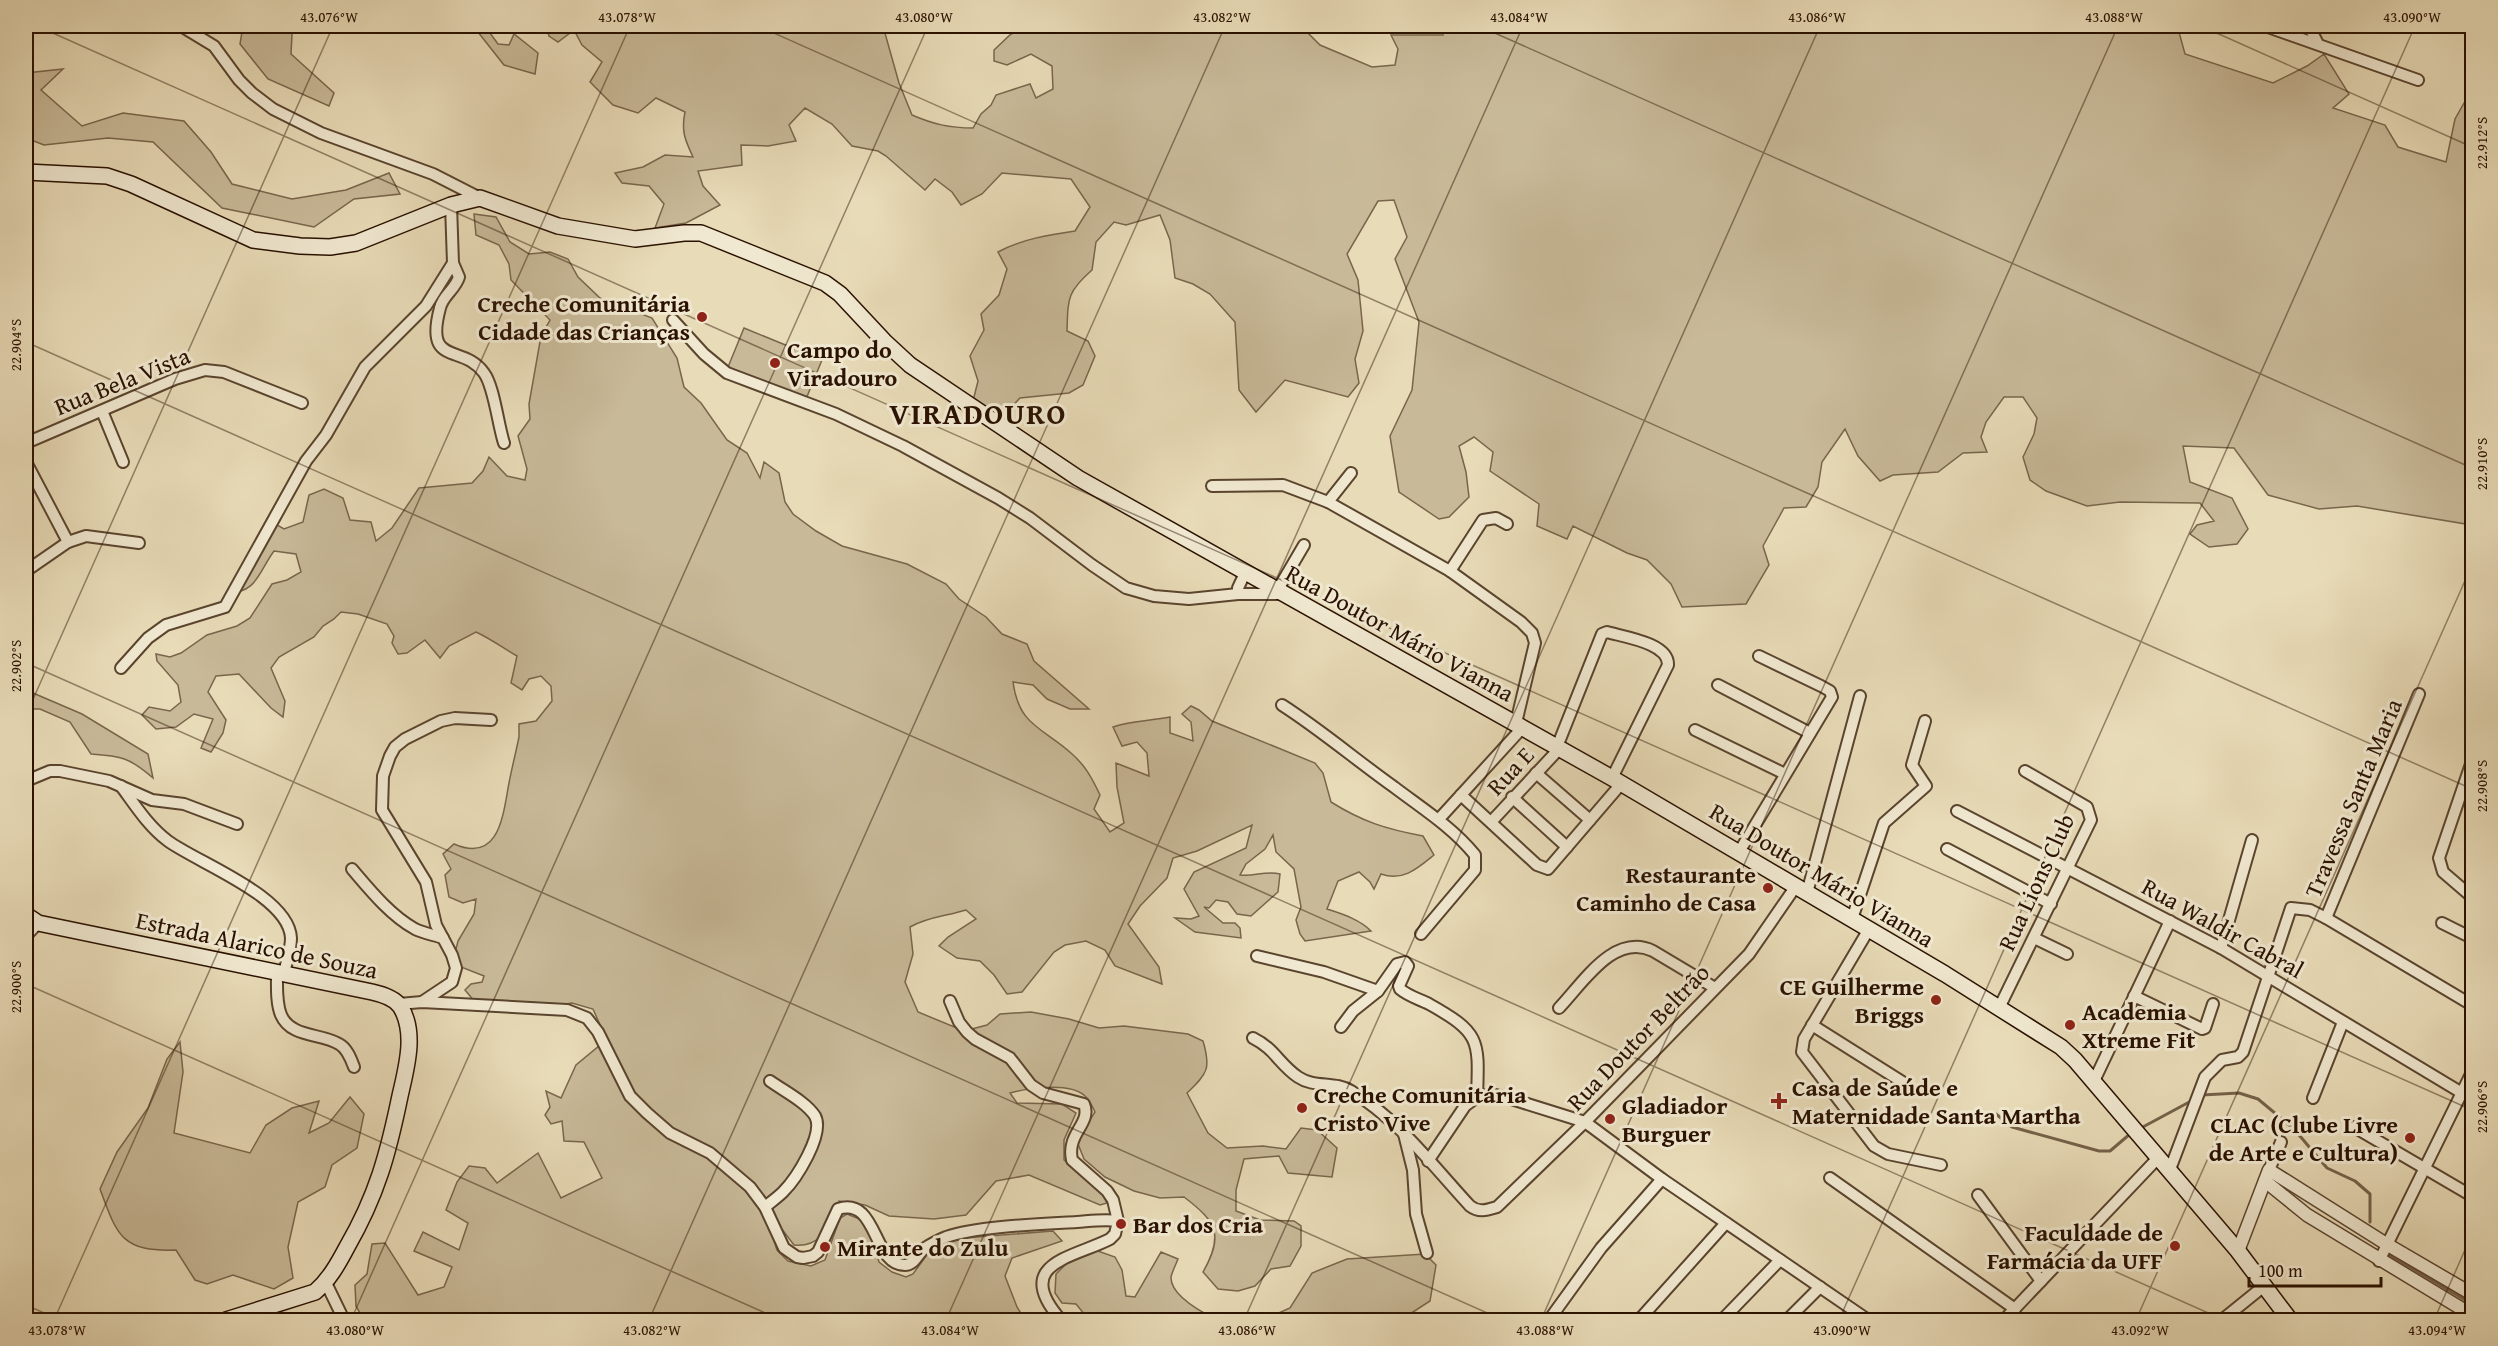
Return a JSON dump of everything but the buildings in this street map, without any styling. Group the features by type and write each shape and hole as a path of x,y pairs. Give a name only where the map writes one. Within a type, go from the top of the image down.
{"main road":[{"path":"26,172 107,176 131,184 253,240 300,246 330,247 356,243 451,205 480,198"},
{"name":"Rua Doutor Mário Vianna","path":"480,198 558,226 635,239 700,233 825,283 840,294 910,365 1078,478 1559,747 1802,889 1999,1008 2069,1053 2157,1159 2238,1251 2290,1320"},
{"name":"Estrada Alarico de Souza","path":"32,919 372,992 399,1004"},
{"path":"226,1320 308,1295 326,1283 365,1216 379,1183 391,1142 409,1052 405,1017 399,1004"}],"street":[{"path":"181,26 208,42 252,93 273,109 321,132 433,174 480,198"},
{"path":"2265,26 2317,42 2418,80"},
{"path":"2309,26 2317,42"},
{"path":"451,205 453,263 459,277 454,289 441,305 437,327 438,345 443,350 472,362 483,371 504,443"},
{"path":"121,668 148,638 166,626 225,607 306,461 337,416 365,367 426,306 453,263"},
{"path":"673,320 697,348 727,373 836,414 903,446 1022,513 1126,588 1154,596 1179,599 1281,593 1304,545"},
{"name":"Rua Bela Vista","path":"26,443 176,379 213,370 224,372 302,403"},
{"path":"102,411 123,462"},
{"path":"26,462 68,542"},
{"path":"1328,502 1350,473"},
{"path":"1212,486 1283,485 1328,502 1450,571 1521,622 1532,633 1535,643 1520,725 1439,819"},
{"path":"1450,571 1483,520 1496,518 1507,524"},
{"path":"26,572 68,542 86,536 140,543"},
{"path":"1238,594 1238,588 1245,573"},
{"path":"1461,795 1540,868 1548,869 1590,820 1617,781 1668,666 1668,659 1664,652 1649,644 1607,632 1602,634 1559,747"},
{"path":"1739,852 1830,701 1832,694 1827,689 1759,656"},
{"path":"1718,686 1809,733"},
{"name":"Travessa Santa Maria","path":"2326,918 2419,694"},
{"name":"Rua Doutor Beltrão","path":"1428,1161 1473,1209 1485,1211 1497,1207 1585,1122 1760,941 1802,889 1860,696"},
{"path":"1282,705 1322,731 1368,768 1439,819 1475,855 1475,870 1421,934"},
{"path":"422,1002 452,982 455,976 454,960 436,925 426,882 382,810 383,776 395,747 405,739 441,721 456,718 491,720"},
{"path":"1852,919 1884,824 1926,786 1912,765 1925,722"},
{"path":"1695,730 1785,774"},
{"name":"Rua E","path":"1491,822 1559,747"},
{"path":"2472,761 2439,858 2443,872 2472,897"},
{"path":"26,782 50,771 60,771 109,781 152,800 184,804 237,824"},
{"name":"Rua Lions Club","path":"1999,1008 2091,820 2090,810 2087,807 2025,771"},
{"path":"1536,773 1590,820"},
{"path":"121,786 154,830 170,842 253,891 280,914 288,927 291,938 280,973 281,1015 294,1029 339,1044 348,1052 354,1067"},
{"path":"1512,797 1567,847"},
{"name":"Rua Waldir Cabral","path":"1957,811 2070,867 2221,948 2472,1099"},
{"path":"2221,948 2252,840"},
{"path":"1947,849 2051,904"},
{"path":"352,869 373,894 401,919 416,929 442,938"},
{"path":"2169,1172 2205,1077 2222,1060 2238,1057 2246,1046 2291,908 2310,910 2326,918 2472,1005"},
{"path":"26,936 32,919"},
{"path":"2094,1081 2170,921"},
{"path":"2442,923 2472,938"},
{"path":"1869,929 1804,1039 1801,1047 1804,1057 1832,1089 1868,1141 1888,1154 1941,1165"},
{"path":"2034,938 2067,954"},
{"path":"1559,1008 1612,954 1633,945 1644,946 1715,988"},
{"path":"1257,956 1324,972 1378,991"},
{"path":"1341,1027 1353,1011 1378,991 1397,964 1405,962 1408,971 1399,986 1400,989 1447,1014 1475,1039 1478,1051 1477,1097"},
{"path":"2134,996 2202,1029 2205,1028 2213,1004"},
{"path":"950,1001 959,1022 967,1032 975,1039 1002,1052 1031,1085 1043,1093 1084,1104 1086,1115 1071,1144 1072,1160 1107,1191 1113,1200 1118,1221 1115,1234 1110,1239 1060,1258 1050,1267 1043,1289 1046,1300 1060,1320"},
{"name":"Estrada Alarico de Souza","path":"399,1004 422,1002 567,1010 587,1018 598,1032 630,1096 670,1133 705,1150 744,1181 765,1207 784,1248 797,1257 813,1256 818,1252 838,1209 848,1207 857,1209 865,1216 888,1256 894,1262 905,1265 914,1262 930,1245 959,1234 1054,1224 1118,1221"},
{"path":"2313,1098 2343,1022"},
{"path":"1812,1024 1904,1083"},
{"path":"1253,1038 1273,1050 1297,1077 1307,1082 1349,1090 1404,1133 1428,1161 1465,1106 1477,1097 1491,1094 1585,1122 1662,1179 1868,1320"},
{"path":"2379,1261 2472,1072"},
{"path":"765,1207 783,1192 794,1178 813,1145 817,1127 816,1119 810,1111 770,1081"},
{"path":"2354,1127 2472,1196"},
{"path":"1404,1133 1413,1170 1416,1214 1427,1253"},
{"path":"2238,1251 2281,1142"},
{"path":"2004,1320 2157,1159"},
{"path":"2267,1176 2472,1294"},
{"path":"2267,1176 2307,1215 2379,1261 2472,1315"},
{"path":"1830,1178 2015,1309"},
{"path":"1549,1320 1601,1248 1662,1179"},
{"path":"1978,1195 2041,1281"},
{"path":"1639,1320 1726,1223"},
{"path":"1722,1320 1780,1260"},
{"path":"326,1283 344,1320"},
{"path":"2222,1320 2264,1286"},
{"path":"1787,1320 1820,1287"}],"shaded area":[{"path":"243,26 297,26 292,34 291,54 334,93 329,106 268,79 240,44"},
{"path":"399,26 498,26 487,29 498,44 509,45 514,34 538,53 535,74 504,65 474,27"},
{"path":"546,26 883,26 899,83 912,115 941,125 964,128 973,128 996,95 1030,84 1036,98 1053,89 1052,66 1031,54 1007,65 994,61 994,50 1011,34 1032,26 1305,26 1304,29 1320,45 1372,67 1395,65 1398,49 1391,35 1443,35 1444,26 2161,26 2179,32 2185,54 2273,83 2307,66 2324,54 2349,94 2333,108 2385,125 2398,147 2446,162 2455,119 2472,89 2472,525 2357,506 2319,509 2268,495 2234,448 2183,446 2190,482 2232,498 2248,529 2237,544 2209,547 2190,534 2197,525 2214,521 2200,503 2120,502 2087,506 2046,491 2030,480 2023,457 2034,434 2037,418 2023,397 2004,397 1986,422 1981,437 1987,452 1963,453 1938,472 1893,475 1880,481 1858,456 1845,429 1822,462 1818,487 1806,507 1784,508 1763,546 1769,565 1746,604 1682,607 1671,584 1647,560 1627,553 1573,526 1567,539 1537,526 1539,504 1490,471 1493,452 1474,437 1459,446 1466,472 1469,497 1449,517 1439,519 1399,492 1390,436 1412,390 1419,322 1395,259 1407,237 1394,200 1378,201 1347,254 1358,280 1363,331 1355,359 1359,383 1348,397 1285,380 1256,412 1239,390 1235,322 1210,294 1193,284 1175,278 1170,240 1160,215 1126,225 1114,222 1096,242 1092,270 1070,296 1067,331 1088,341 1095,356 1083,385 1069,393 1020,398 998,421 972,405 978,381 970,356 984,330 981,314 999,295 1007,269 998,252 1026,241 1075,231 1090,207 1071,179 1002,173 982,194 961,205 952,192 935,179 925,190 886,156 878,151 852,146 832,124 805,108 789,125 796,141 768,146 741,145 742,165 698,171 703,186 720,205 686,223 655,228 664,204 649,186 622,183 615,173 643,167 665,155 693,157 684,135 685,112 656,98 638,113 613,105 590,82 602,62 582,45 574,30 558,42 549,36"},
{"path":"63,69 41,90 82,126 123,113 184,121 211,152 232,184 292,199 346,190 389,173 400,194 354,199 314,227 222,208 153,142 108,138 44,145 26,138 26,73"},
{"path":"474,214 496,217 510,242 529,254 550,252 568,259 578,277 600,298 652,318 677,358 684,387 701,403 727,440 747,453 760,478 764,462 779,473 785,502 793,514 842,546 907,564 946,584 959,599 986,617 1002,634 1027,644 1034,661 1089,709 1070,709 1047,699 1033,685 1013,682 1016,697 1026,717 1071,753 1091,777 1100,795 1094,809 1110,832 1124,823 1117,787 1116,763 1149,776 1147,753 1137,742 1122,746 1113,727 1170,717 1170,733 1193,741 1191,722 1182,714 1191,706 1212,721 1315,763 1323,773 1331,802 1343,809 1375,824 1423,836 1434,855 1410,872 1396,876 1381,874 1374,889 1359,872 1338,881 1327,909 1356,920 1371,931 1305,941 1300,934 1296,920 1301,907 1294,869 1276,852 1273,835 1265,849 1246,864 1240,875 1280,874 1278,892 1251,916 1237,914 1228,902 1216,900 1209,908 1204,907 1223,923 1235,923 1240,928 1241,938 1195,932 1175,918 1191,919 1199,916 1184,889 1194,872 1246,848 1252,825 1197,851 1173,858 1167,878 1140,906 1128,924 1159,967 1162,984 1115,966 1105,950 1086,941 1065,945 1054,952 1022,992 1007,994 994,975 980,961 957,958 939,946 948,937 976,919 966,910 930,919 910,927 913,954 905,982 918,1012 964,1031 987,1025 1000,1014 1031,1012 1069,1019 1099,1028 1124,1026 1188,1034 1203,1041 1207,1064 1203,1075 1187,1093 1208,1133 1227,1148 1263,1146 1286,1149 1301,1128 1317,1130 1337,1148 1332,1177 1288,1173 1279,1156 1244,1159 1236,1190 1236,1211 1260,1220 1294,1221 1301,1226 1301,1246 1290,1266 1271,1269 1255,1286 1238,1291 1218,1289 1203,1272 1214,1248 1215,1239 1214,1230 1204,1214 1184,1197 1160,1198 1134,1191 1105,1177 1084,1159 1078,1144 1095,1112 1085,1096 1069,1089 1059,1088 1027,1089 1010,1093 1017,1103 1062,1104 1076,1113 1064,1140 1064,1160 1103,1193 1107,1203 1100,1205 1029,1175 996,1181 966,1215 934,1219 889,1216 865,1205 839,1201 828,1226 818,1238 812,1243 794,1245 745,1181 671,1131 631,1095 593,1009 572,1003 553,1006 475,1002 465,990 471,984 482,982 484,976 461,967 455,953 458,941 474,914 476,899 463,903 449,897 445,875 451,869 443,854 454,844 469,848 481,847 490,842 497,833 519,737 519,724 536,721 552,701 551,686 541,676 529,679 522,690 511,683 517,656 476,632 449,646 440,658 425,640 407,653 398,654 392,643 394,636 387,624 358,614 341,612 323,626 314,637 279,657 271,668 285,701 283,717 271,708 239,674 216,676 208,692 226,720 223,733 211,752 201,748 213,719 194,714 176,727 156,729 142,715 149,707 170,711 181,702 178,685 157,661 156,654 170,657 181,653 207,635 237,626 250,618 272,584 287,580 301,572 296,554 274,551 251,586 245,590 227,593 248,577 246,559 272,522 284,529 303,522 309,495 324,489 343,498 350,520 371,522 376,541 392,528 419,488 472,483 483,471 489,457 507,476 525,480 527,469 518,436 530,419 529,404 541,336 550,320 511,280 509,264 499,245 476,235"},
{"name":"Campo do Viradouro","path":"744,328 822,360 806,399 728,367"},
{"path":"26,690 82,714 148,754 153,778 125,759 91,754 70,722 40,709 26,709"},
{"path":"180,1042 183,1072 174,1133 250,1153 266,1125 292,1108 319,1101 309,1133 329,1123 350,1097 364,1114 357,1148 332,1165 325,1187 298,1202 288,1247 293,1278 274,1289 233,1275 207,1284 195,1280 176,1250 143,1248 124,1238 111,1218 106,1205 100,1189 117,1152 148,1108 167,1059"},
{"path":"599,1046 628,1097 668,1134 710,1154 763,1207 777,1250 788,1261 811,1266 825,1260 840,1218 847,1214 862,1220 869,1229 879,1262 892,1272 906,1277 913,1274 931,1249 950,1239 1053,1231 1062,1241 1012,1258 1005,1276 1017,1307 1025,1320 364,1320 356,1306 355,1285 367,1274 372,1244 385,1243 418,1295 444,1287 452,1267 414,1251 423,1232 459,1250 468,1223 446,1210 457,1182 469,1166 485,1168 497,1183 538,1153 561,1198 602,1178 584,1142 564,1141 562,1121 551,1124 545,1115 550,1107 546,1091 561,1098 576,1065"},
{"path":"1095,1250 1115,1257 1122,1270 1126,1296 1135,1297 1161,1252 1178,1259 1171,1277 1176,1291 1188,1303 1217,1320 1089,1320 1076,1304 1062,1303 1055,1293 1056,1274 1072,1258"},
{"path":"1425,1254 1436,1265 1430,1301 1410,1314 1386,1320 1263,1320 1290,1308 1312,1273 1347,1259"}],"waterway":[{"path":"2202,1095 2239,1093 2258,1099 2294,1129 2327,1168 2355,1181 2370,1194 2370,1222"},
{"path":"2141,1128 2193,1100"},
{"path":"1996,1114 2012,1127 2099,1151 2110,1151 2130,1134"},
{"path":"2388,1254 2472,1304"}],"place":[{"name":"Creche Comunitária Cidade das Crianças","path":"702,317"},
{"name":"Campo do Viradouro","path":"775,363"},
{"name":"Restaurante Caminho de Casa","path":"1768,888"},
{"name":"CE Guilherme Briggs","path":"1936,1000"},
{"name":"Academia Xtreme Fit","path":"2070,1025"},
{"name":"Casa de Saúde e Maternidade Santa Martha","path":"1779,1101"},
{"name":"Creche Comunitária Cristo Vive","path":"1302,1108"},
{"name":"Gladiador Burguer","path":"1610,1119"},
{"name":"CLAC (Clube Livre de Arte e Cultura)","path":"2410,1138"},
{"name":"Bar dos Cria","path":"1121,1224"},
{"name":"Faculdade de Farmácia da UFF","path":"2175,1246"},
{"name":"Mirante do Zulu","path":"825,1247"}],"district":[{"name":"VIRADOURO","path":"978,413"}]}
